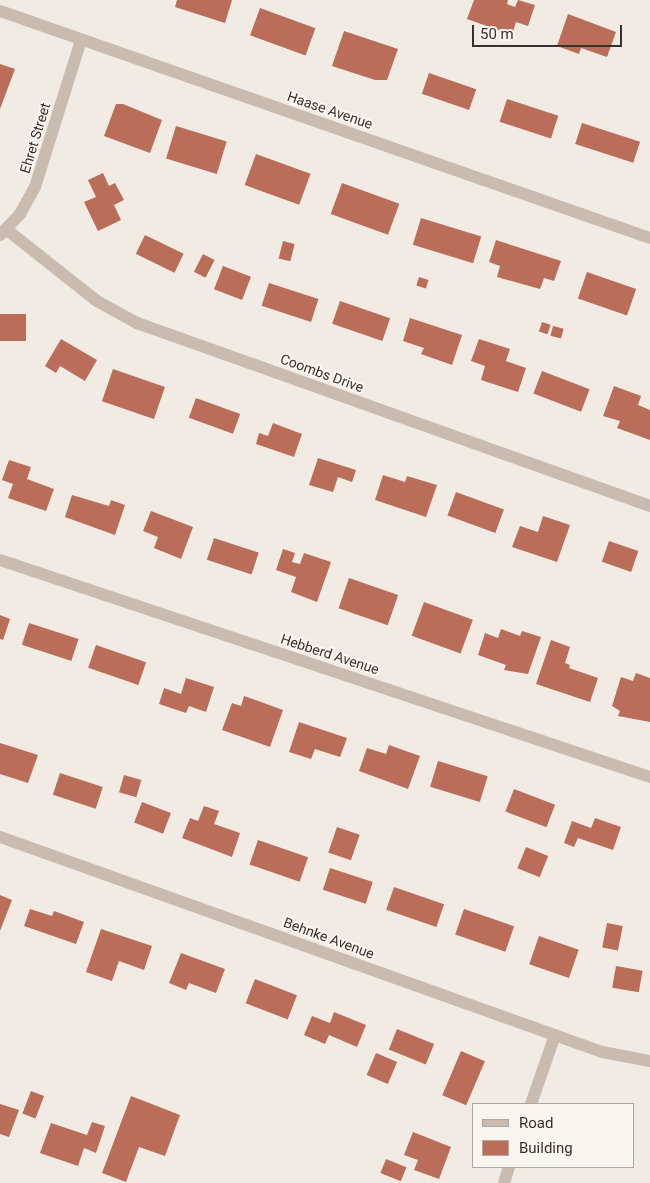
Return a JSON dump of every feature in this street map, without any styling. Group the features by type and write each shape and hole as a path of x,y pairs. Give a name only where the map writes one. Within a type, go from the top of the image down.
{"street":[{"name":"Haase Avenue","path":"0,11 650,238"},
{"name":"Ehret Street","path":"3,232 35,187 81,40"},
{"name":"Coombs Drive","path":"3,232 90,296 137,323 650,506"},
{"name":"Hebberd Avenue","path":"0,560 650,777"},
{"name":"Behnke Avenue","path":"0,837 555,1035 619,1057 650,1061"},
{"path":"531,1103 555,1035"},
{"path":"504,1183 509,1168"}],"building":[{"path":"177,0 232,0 225,23 175,7"},
{"path":"474,0 508,0 507,4 515,7 518,0 535,5 528,26 516,22 512,35 467,19"},
{"path":"260,8 315,28 306,55 250,35"},
{"path":"568,14 616,32 607,57 581,48 579,54 557,46"},
{"path":"344,31 398,49 387,80 375,80 332,66"},
{"path":"0,64 15,69 0,109"},
{"path":"429,73 476,89 469,110 422,94"},
{"path":"507,99 558,116 551,139 500,122"},
{"path":"116,104 123,104 162,120 150,153 104,136"},
{"path":"582,123 640,142 633,163 575,144"},
{"path":"176,126 227,141 217,174 166,159"},
{"path":"256,154 311,174 299,205 245,185"},
{"path":"103,173 109,186 115,183 124,200 114,205 121,220 98,231 84,202 96,197 88,180"},
{"path":"342,183 399,204 388,235 331,214"},
{"path":"421,218 481,236 473,263 413,245"},
{"path":"145,235 184,254 174,273 136,254"},
{"path":"496,240 561,261 554,281 544,278 540,289 497,277 500,266 489,262"},
{"path":"283,241 295,244 290,261 279,258"},
{"path":"203,254 215,260 206,278 194,272"},
{"path":"223,266 251,277 242,300 214,289"},
{"path":"587,272 636,289 627,315 578,298"},
{"path":"419,277 429,280 426,289 416,286"},
{"path":"269,283 318,299 311,322 262,306"},
{"path":"340,301 390,318 382,341 332,324"},
{"path":"0,314 26,314 26,341 0,341"},
{"path":"410,318 462,335 452,365 421,354 424,348 403,341"},
{"path":"542,322 551,325 547,334 539,332"},
{"path":"553,326 564,329 561,339 550,336"},
{"path":"61,339 97,360 85,381 60,366 56,373 45,366"},
{"path":"479,339 510,349 506,361 526,368 518,392 481,380 485,366 471,361"},
{"path":"113,369 165,387 154,419 102,401"},
{"path":"542,371 590,389 581,412 533,393"},
{"path":"614,386 641,396 638,405 650,410 650,440 617,428 620,421 603,416"},
{"path":"196,398 240,414 233,434 189,418"},
{"path":"273,423 302,434 294,457 256,444 259,433 268,436"},
{"path":"318,458 356,470 352,482 338,477 333,492 309,485"},
{"path":"9,460 31,467 27,479 54,489 46,511 8,498 13,484 2,480"},
{"path":"383,475 405,482 407,476 437,485 426,517 375,500"},
{"path":"456,492 504,509 495,533 447,515"},
{"path":"72,495 109,506 111,500 125,505 115,535 65,517"},
{"path":"151,511 193,527 181,559 154,548 158,537 143,531"},
{"path":"543,516 570,525 557,562 512,547 520,526 538,532"},
{"path":"214,538 259,553 252,574 207,560"},
{"path":"609,541 638,551 631,572 602,562"},
{"path":"283,549 295,553 292,562 300,564 304,553 331,562 317,602 291,592 296,577 276,570"},
{"path":"349,578 398,595 388,625 339,608"},
{"path":"424,602 473,620 461,654 412,636"},
{"path":"0,615 10,619 3,640 0,639"},
{"path":"29,623 78,639 71,661 22,645"},
{"path":"501,629 520,636 522,631 541,637 528,674 504,670 506,665 478,655 485,633 498,638"},
{"path":"551,640 570,647 565,663 570,665 569,668 598,678 590,702 536,684"},
{"path":"96,645 146,662 138,685 88,668"},
{"path":"636,673 650,678 650,722 618,716 620,711 612,706 621,677 633,681"},
{"path":"186,678 214,687 206,712 189,706 186,713 159,704 164,688 181,694"},
{"path":"244,696 283,710 270,747 222,730 232,703 241,706"},
{"path":"299,722 347,738 340,757 315,749 311,759 289,752"},
{"path":"0,743 38,755 28,783 0,774"},
{"path":"389,745 420,756 408,789 359,771 367,748 386,754"},
{"path":"438,761 488,776 480,802 430,787"},
{"path":"60,773 103,787 96,809 53,795"},
{"path":"124,775 141,780 136,797 119,792"},
{"path":"514,789 555,805 546,827 505,811"},
{"path":"142,802 171,813 163,834 134,823"},
{"path":"204,806 219,811 214,824 240,833 232,857 182,838 190,818 198,821"},
{"path":"595,818 621,827 613,850 578,838 574,847 564,843 572,821 591,828"},
{"path":"337,827 360,835 351,860 328,853"},
{"path":"258,840 308,857 300,882 250,865"},
{"path":"526,847 548,856 540,877 517,868"},
{"path":"330,868 373,882 366,904 323,890"},
{"path":"394,887 444,904 436,927 386,910"},
{"path":"0,895 12,900 0,931"},
{"path":"30,909 52,916 54,911 84,922 76,944 24,926"},
{"path":"464,909 514,926 505,952 455,935"},
{"path":"607,923 623,926 618,951 602,948"},
{"path":"101,929 152,946 144,970 119,961 112,981 86,972"},
{"path":"539,936 579,950 569,978 529,964"},
{"path":"181,953 225,969 216,993 189,983 186,990 169,983"},
{"path":"616,966 643,971 639,992 612,988"},
{"path":"255,979 297,995 288,1019 246,1003"},
{"path":"334,1012 366,1025 357,1047 329,1035 325,1044 304,1035 312,1016 330,1023"},
{"path":"397,1029 434,1044 426,1064 389,1049"},
{"path":"461,1051 485,1061 466,1105 442,1095"},
{"path":"376,1053 397,1062 388,1084 367,1075"},
{"path":"31,1091 44,1096 35,1118 22,1113"},
{"path":"131,1096 180,1115 165,1156 139,1147 126,1182 102,1173"},
{"path":"0,1104 19,1110 9,1137 0,1134"},
{"path":"92,1122 105,1126 96,1153 84,1148 78,1166 40,1153 51,1123 87,1135"},
{"path":"413,1132 451,1147 439,1179 414,1170 418,1160 404,1155"},
{"path":"386,1159 406,1167 401,1181 380,1173"}]}
